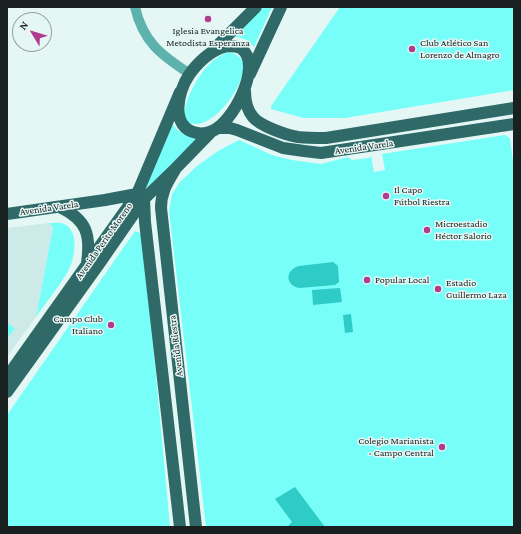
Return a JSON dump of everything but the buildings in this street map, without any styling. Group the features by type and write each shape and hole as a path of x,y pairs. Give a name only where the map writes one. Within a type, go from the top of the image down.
{"main road":[{"path":"209,54 222,47 237,46 246,54 249,66 245,91 229,116 215,130 203,134 191,131 181,123 178,112 180,92 196,66 256,7"},
{"path":"248,79 281,7"},
{"name":"Avenida Varela","path":"245,91 247,107 253,117 262,124 298,137 326,138 514,109"},
{"name":"Avenida Perito Moreno","path":"7,392 130,219 141,196 180,92"},
{"name":"Avenida Varela","path":"215,130 230,128 283,148 321,153 514,124"},
{"name":"Avenida Perito Moreno","path":"7,377 87,265 141,196 148,194 215,130"},
{"name":"Avenida Riestra","path":"176,168 163,190 161,208 196,527"},
{"name":"Avenida Varela","path":"7,214 141,196"},
{"name":"Avenida Riestra","path":"141,196 180,527"},
{"path":"60,207 71,212 86,229 89,240 87,265"},
{"path":"130,219 138,217 145,222"},
{"path":"158,343 175,341"}],"street":[{"path":"135,7 139,24 148,39 167,59 190,74"}],"shaded area":[{"path":"264,7 272,7 254,47 247,40 234,36"},
{"name":"Club Atlético San Lorenzo de Almagro","path":"340,7 514,7 514,90 345,118 304,118 271,109 271,106"},
{"path":"229,52 239,57 243,63 243,71 235,91 229,101 213,117 196,124 189,122 185,117 185,109 187,100 196,82 213,61 219,56"},
{"path":"171,121 176,129 182,133 199,138 153,185 146,188 149,175"},
{"path":"505,135 510,138 514,170 514,527 206,527 169,211 172,194 180,182 197,166 218,151 239,140 272,155 292,160 321,164 348,157 352,160 369,158 371,156 374,172 385,170 382,154"},
{"path":"49,223 53,227 36,317 7,357 7,228"},
{"path":"49,223 62,223 69,228 74,239 75,246 73,260 68,271 36,317 53,227"},
{"name":"Campo Club Italiano","path":"135,231 143,234 170,527 7,527 7,415"},
{"path":"333,262 338,267 339,282 335,285 299,288 291,284 289,281 289,274 294,268 299,266"},
{"path":"340,288 342,302 313,305 312,290"},
{"path":"351,314 353,332 345,333 343,315"},
{"path":"7,322 15,329 7,338"},
{"path":"295,487 325,527 287,527 292,522 275,499"}],"place":[{"name":"Iglesia Evangelica Metodista Esperanza","path":"208,19"},
{"name":"Club Atlético San Lorenzo de Almagro","path":"412,49"},
{"name":"Il Capo Fútbol Riestra","path":"386,196"},
{"name":"Microestadio Héctor Salorio","path":"427,230"},
{"name":"Popular Local","path":"367,280"},
{"name":"Estadio Guillermo Laza","path":"438,289"},
{"name":"Campo Club Italiano","path":"111,325"},
{"name":"Colegio Marianista - Campo Central","path":"442,447"}]}
